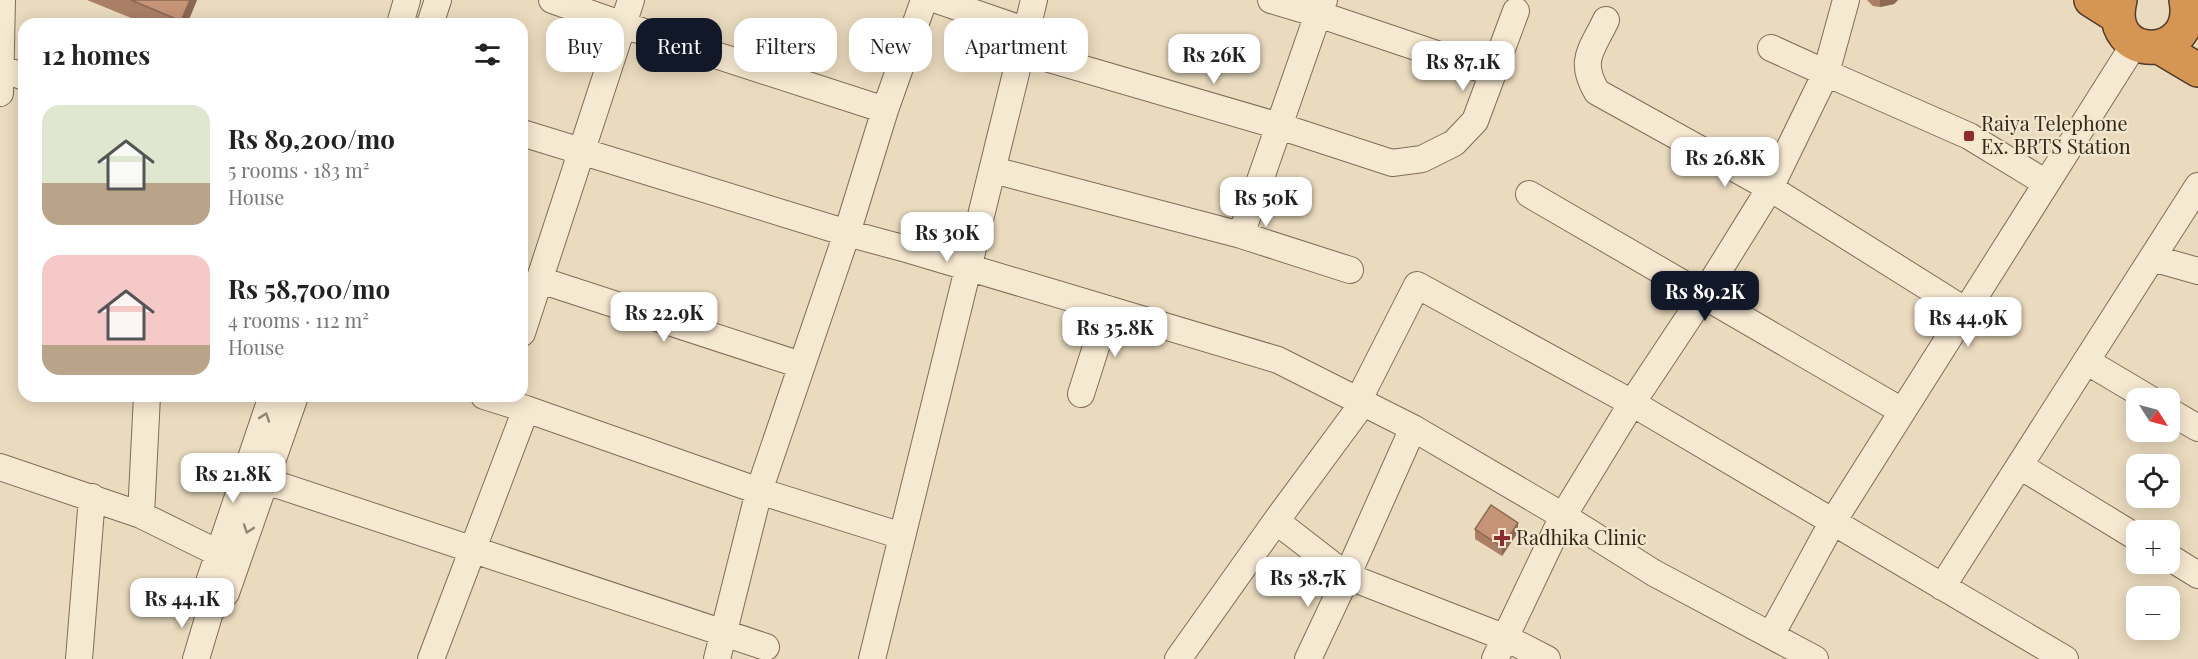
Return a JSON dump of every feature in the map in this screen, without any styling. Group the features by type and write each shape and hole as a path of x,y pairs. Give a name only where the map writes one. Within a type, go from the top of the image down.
{"highway":[{"path":"2091,0 2198,70"},
{"path":"2133,27 2173,42 2182,33 2191,15"}],"street":[{"path":"0,93 2,0"},
{"path":"402,18 408,0"},
{"path":"431,18 438,0"},
{"path":"552,0 603,18"},
{"path":"624,22 632,0"},
{"path":"717,659 759,491 847,233 885,110 924,0"},
{"path":"937,0 975,18"},
{"path":"1030,18 1034,0"},
{"path":"1271,0 1321,7 1493,73"},
{"path":"1501,649 1563,516 1632,403 1703,296 1770,188 1826,72 1846,0"},
{"path":"1241,235 1321,7"},
{"path":"1088,62 1392,163 1422,159 1454,143 1475,121 1516,11"},
{"path":"1606,20 1586,62 1589,78 1597,92 1770,188 1966,311"},
{"path":"624,25 885,110"},
{"path":"1771,635 1832,523 2046,183 2133,27"},
{"path":"1771,48 1968,136 2046,183"},
{"path":"1,68 18,75"},
{"path":"528,315 608,72"},
{"path":"872,659 1017,72"},
{"path":"528,135 847,233 1278,360 1413,428 1563,516 1654,573 1815,659"},
{"path":"993,170 1241,235 1350,270"},
{"path":"1942,587 2198,186"},
{"path":"1529,194 1902,411"},
{"path":"2152,258 2198,271"},
{"path":"540,280 801,365"},
{"path":"1178,659 1361,402 1417,285 1632,403 2065,659"},
{"path":"1081,394 1108,309"},
{"path":"2086,361 2131,388"},
{"path":"141,515 147,402"},
{"path":"210,612 225,593 255,476 271,402"},
{"path":"198,658 210,612 207,588 218,553 292,402"},
{"path":"506,402 759,491 902,536"},
{"path":"431,659 526,409"},
{"path":"2180,417 2198,428"},
{"path":"1308,659 1413,428"},
{"path":"2020,465 2126,531"},
{"path":"0,467 92,496 141,515 218,553"},
{"path":"255,476 766,647"},
{"path":"80,659 92,496"},
{"path":"1276,521 1347,576 1501,649 1547,659"},
{"path":"2180,564 2198,575"}],"building":[{"path":"131,0 190,0 182,18 174,18"},
{"path":"1491,505 1518,523 1502,547 1475,529"}],"place":[{"name":"Raiya Telephone Ex. BRTS Station","path":"1969,136"},
{"name":"Radhika Clinic","path":"1502,538"}]}
